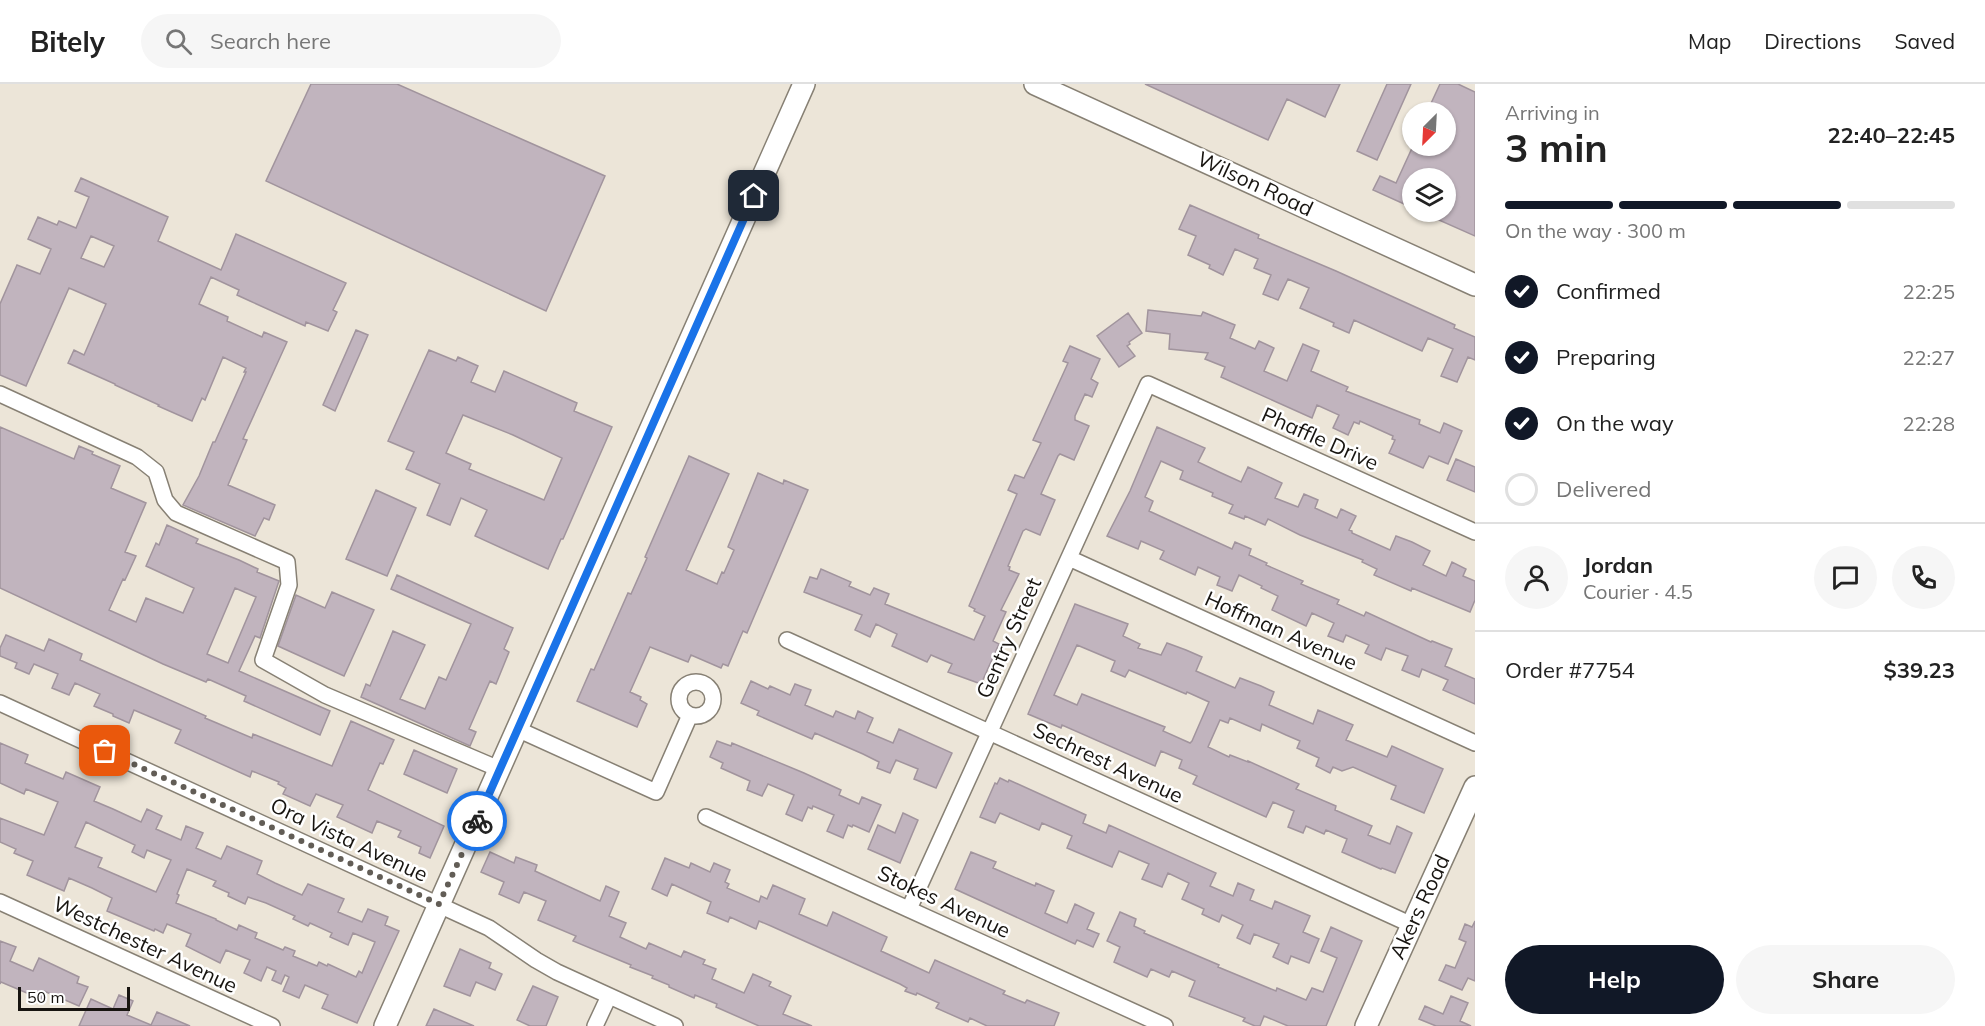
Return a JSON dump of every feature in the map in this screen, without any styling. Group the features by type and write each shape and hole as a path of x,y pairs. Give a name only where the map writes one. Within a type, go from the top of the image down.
{"street":[{"path":"385,1026 804,84"},
{"name":"Wilson Road","path":"1035,84 1475,285"},
{"name":"Phaffle Drive","path":"1148,384 1475,532"},
{"name":"Gentry Street","path":"909,909 1148,384"},
{"path":"0,394 137,457 156,472 165,500 176,513 287,562 289,585 263,660 325,695 499,769"},
{"name":"Hoffman Avenue","path":"1069,558 1475,743"},
{"name":"Sechrest Avenue","path":"787,639 1412,925"},
{"name":"Ora Vista Avenue","path":"0,703 439,904 489,928 557,972 675,1026"},
{"path":"517,729 656,792 690,715"},
{"name":"Akers Road","path":"1366,1026 1475,787"},
{"name":"Stokes Avenue","path":"706,817 1165,1026"},
{"name":"Westchester Avenue","path":"0,902 272,1026"},
{"path":"595,1026 609,996"}],"building":[{"path":"311,84 397,84 605,176 546,311 266,181"},
{"path":"1145,84 1340,84 1325,117 1287,99 1268,140"},
{"path":"1387,84 1411,84 1377,160 1357,151"},
{"path":"1440,84 1458,84 1475,92 1475,236 1444,222 1456,222 1456,168 1403,168 1408,156 1456,156 1456,102 1432,102"},
{"path":"1402,170 1402,203 1373,190 1380,176 1396,183"},
{"path":"81,178 168,217 158,241 221,270 236,234 346,283 333,310 337,312 328,331 306,322 305,326 237,295 239,290 211,277 199,304 228,317 227,321 262,337 264,332 287,342 243,439 247,440 228,485 275,505 269,520 264,518 255,536 183,505 215,442 246,368 223,357 205,400 202,398 192,421 158,406 68,363 74,350 84,355 106,304 69,288 26,386 0,375 0,304 17,265 40,274 51,249 28,239 38,217 57,225 59,221 76,228 89,197 75,191","holes":["91,236 114,246 104,267 81,258"]},
{"path":"1190,205 1259,235 1258,238 1455,325 1454,328 1475,337 1475,360 1468,357 1457,382 1441,376 1453,349 1428,338 1422,351 1354,320 1349,333 1333,326 1334,323 1300,308 1309,288 1288,279 1278,300 1263,294 1271,275 1254,268 1258,259 1235,249 1223,275 1209,268 1210,265 1188,255 1196,236 1179,229"},
{"path":"1148,310 1201,316 1203,312 1235,325 1230,338 1255,349 1259,341 1274,348 1264,371 1287,381 1303,344 1319,351 1311,371 1348,387 1346,391 1420,420 1419,424 1440,433 1444,423 1462,431 1448,464 1429,456 1423,468 1389,453 1395,440 1392,439 1393,436 1360,421 1359,424 1354,422 1348,435 1333,428 1339,415 1317,405 1312,418 1221,377 1225,367 1205,359 1208,353 1169,349 1170,334 1146,331"},
{"path":"1128,313 1142,333 1127,346 1135,356 1119,367 1097,336"},
{"path":"356,330 368,335 335,411 323,405"},
{"path":"1070,346 1100,359 1091,379 1098,383 1092,397 1085,394 1075,416 1075,420 1089,426 1074,460 1060,454 1058,456 1041,494 1055,500 1040,535 1026,529 1023,531 1008,566 1009,570 1019,574 1001,610 1006,612 993,641 999,644 981,684 948,672 952,664 931,655 927,662 892,646 897,634 876,624 870,637 855,630 862,615 804,592 810,577 817,579 821,569 851,582 849,586 870,595 874,588 889,594 885,604 974,640 985,616 969,606 1017,494 1008,490 1015,475 1024,478 1041,443 1033,440 1068,363 1063,361"},
{"path":"429,350 456,361 458,357 478,366 471,382 495,392 504,371 577,403 574,411 612,427 548,569 475,536 487,510 461,498 450,525 427,515 440,484 406,469 414,452 388,441","holes":["463,415 562,458 544,500 469,469 471,464 446,453"]},
{"path":"0,427 74,459 79,446 120,466 111,488 146,503 125,552 136,556 109,610 136,622 146,598 183,613 194,588 146,566 156,543 159,545 167,525 198,539 196,543 239,560 258,569 257,572 279,581 260,638 255,636 239,671 330,711 320,735 244,701 246,696 208,679 206,682 163,664 0,588","holes":["235,588 256,597 228,663 207,654"]},
{"path":"1157,427 1205,448 1198,462 1241,482 1248,467 1282,483 1275,498 1298,507 1304,494 1318,500 1315,508 1337,518 1341,509 1356,516 1349,530 1352,533 1390,550 1396,536 1412,542 1430,551 1423,565 1446,576 1452,562 1466,569 1463,576 1475,581 1475,600 1470,612 1374,575 1377,569 1362,562 1363,560 1300,535 1268,519 1265,525 1245,516 1244,519 1229,513 1233,505 1212,496 1213,493 1180,479 1183,471 1161,461 1145,497 1153,501 1149,511 1232,549 1235,542 1251,549 1249,555 1303,581 1301,584 1339,600 1337,604 1364,616 1366,612 1431,642 1452,649 1445,666 1475,679 1475,704 1443,690 1448,680 1422,669 1419,677 1402,670 1408,656 1386,648 1381,660 1365,653 1369,645 1346,635 1343,642 1328,636 1334,623 1312,613 1306,626 1272,610 1278,596 1239,575 1232,591 1217,585 1220,577 1198,567 1195,575 1160,559 1164,551 1141,541 1138,549 1107,536 1130,491"},
{"path":"689,456 729,474 686,570 717,584 734,550 728,547 758,473 783,484 784,480 808,490 747,633 743,631 728,666 723,664 721,668 691,655 688,662 650,647 630,692 641,697 640,700 647,704 637,727 577,701 591,669 594,670 628,593 631,594"},
{"path":"1456,459 1475,467 1475,492 1447,480"},
{"path":"376,490 416,508 387,576 346,559"},
{"path":"397,575 513,628 504,649 509,652 496,684 490,681 469,729 476,732 470,746 361,697 366,684 370,686 393,631 425,645 400,699 425,709 439,677 446,680 471,624 391,589"},
{"path":"332,592 374,610 344,676 278,646 296,595 325,608"},
{"path":"1075,604 1128,624 1123,636 1140,644 1138,648 1161,655 1167,643 1186,650 1202,657 1196,671 1235,688 1240,678 1274,692 1269,705 1313,724 1318,710 1353,725 1346,740 1387,757 1392,746 1443,769 1424,813 1391,799 1396,786 1353,767 1342,771 1333,767 1330,773 1316,766 1319,758 1297,748 1300,741 1262,724 1260,731 1230,718 1228,723 1220,720 1208,747 1229,757 1230,755 1248,761 1299,784 1296,789 1336,806 1335,810 1372,826 1368,835 1390,844 1397,826 1412,833 1395,873 1342,852 1347,839 1326,830 1324,834 1306,826 1303,833 1288,827 1294,811 1273,802 1266,817 1193,784 1197,776 1179,768 1182,760 1161,751 1155,766 1062,725 1061,728 1028,714","holes":["1077,645 1115,661 1111,671 1125,677 1129,670 1209,702 1190,743 1163,731 1165,727 1082,694 1077,705 1054,695"]},
{"path":"6,635 44,651 49,639 82,654 80,660 206,716 205,718 252,738 253,734 332,766 351,721 394,740 383,764 380,763 368,790 444,826 430,858 419,853 421,847 398,837 401,831 377,821 372,833 337,817 343,805 316,794 310,806 283,794 286,788 278,784 279,782 252,771 250,777 175,743 181,730 134,710 129,723 113,716 94,706 100,694 75,683 69,695 52,688 58,674 34,664 29,674 15,668 17,663 0,656 0,648"},
{"path":"751,681 790,695 795,684 811,690 805,705 833,717 836,711 855,719 858,711 873,718 867,732 893,743 899,729 952,753 936,788 914,779 918,769 896,760 890,773 877,768 879,762 815,733 812,739 757,715 759,711 741,703"},
{"path":"717,741 731,746 732,743 804,773 841,790 839,795 859,804 862,797 881,805 869,832 848,825 843,838 827,831 834,815 813,806 812,809 808,807 802,821 786,814 794,795 768,784 762,796 747,790 750,781 721,768 723,763 710,757"},
{"path":"0,743 28,755 25,763 63,779 66,772 100,787 94,801 141,822 147,809 162,816 156,829 181,840 186,826 203,833 196,848 221,859 227,846 262,861 257,874 275,883 302,895 308,884 344,899 338,912 362,922 368,909 388,917 385,925 399,931 357,1023 322,1008 328,995 305,985 299,998 283,991 289,977 285,975 281,984 272,980 276,971 267,967 261,981 244,973 250,960 226,950 220,963 186,946 191,934 167,924 163,933 155,929 154,931 107,911 112,898 92,888 69,878 64,891 27,875 33,861 14,853 16,849 0,842 0,818 44,835 58,802 26,789 24,794 0,783","holes":["86,822 135,845 132,852 144,858 147,850 171,860 156,892 98,867 102,858 75,847","187,869 216,881 213,886 229,893 228,896 245,904 248,897 266,903 295,916 293,919 308,926 310,923 332,933 330,937 348,945 353,933 375,942 362,973 359,971 356,977 328,964 327,966 319,962 317,966 293,956 295,951 285,947 283,950 255,938 257,933 239,925 237,930 176,903 179,895 177,894"]},
{"path":"414,750 457,769 447,793 404,774"},
{"path":"1000,778 1086,815 1083,823 1106,833 1109,825 1216,873 1210,886 1233,896 1238,883 1254,890 1250,900 1272,909 1275,901 1310,916 1303,932 1319,939 1309,963 1291,956 1288,964 1273,957 1279,944 1254,934 1250,944 1237,938 1243,925 1222,915 1219,922 1202,914 1204,909 1182,899 1189,883 1168,873 1162,887 1142,879 1149,864 1119,851 1112,867 1067,848 1072,836 1042,823 1039,830 1000,813 995,823 980,817 995,783 997,784"},
{"path":"903,813 918,820 900,863 868,849 878,825 895,833"},
{"path":"490,852 514,863 516,857 537,865 535,871 600,901 606,886 619,892 609,916 626,923 620,937 646,949 649,943 681,957 684,951 705,960 703,964 716,969 712,979 744,993 753,974 771,982 769,986 791,996 783,1014 812,1026 759,1026 716,1007 717,1004 695,995 694,998 652,978 653,976 630,967 631,965 573,941 576,936 538,920 546,901 524,892 519,903 499,894 504,882 481,872"},
{"path":"971,852 996,862 993,868 1035,886 1036,883 1054,891 1045,913 1067,923 1075,904 1094,913 1087,929 1099,934 1093,947 1077,940 1075,944 955,889"},
{"path":"665,858 689,868 691,863 710,872 714,863 730,870 725,882 729,884 727,888 759,902 761,896 767,899 773,885 805,899 799,914 827,926 833,912 887,937 881,951 929,973 935,960 1005,991 1003,994 1025,1003 1027,1000 1059,1013 1054,1026 987,1026 970,1018 968,1022 936,1008 939,1003 917,993 916,995 905,991 907,988 900,984 771,926 759,921 756,929 730,917 728,922 707,913 711,902 672,884 667,896 652,889"},
{"path":"1120,912 1136,919 1134,926 1145,931 1144,933 1276,991 1277,988 1306,1000 1312,988 1323,992 1337,958 1321,951 1331,927 1362,941 1326,1026 1288,1026 1264,1016 1260,1026 1255,1026 1243,1021 1245,1018 1189,996 1195,981 1172,971 1169,977 1151,969 1147,977 1114,962 1120,947 1107,941"},
{"path":"1475,921 1475,981 1468,978 1462,990 1439,980 1446,965 1455,968 1466,942 1459,939 1465,924 1472,927"},
{"path":"0,941 16,947 10,961 33,971 39,958 79,977 77,983 88,987 79,1006 44,991 41,999 1,982 0,984"},
{"path":"460,949 491,963 489,968 502,974 495,990 476,982 470,996 444,986"},
{"path":"533,986 558,997 546,1026 530,1026 517,1020"},
{"path":"119,995 133,1001 127,1015 151,1025 157,1012 190,1026 79,1026 91,999 113,1009"},
{"path":"1451,996 1468,1003 1460,1021 1471,1026 1436,1026 1419,1019 1425,1006 1443,1014"},
{"path":"434,1009 474,1026 426,1026"}],"way so far":[{"path":"105,751 439,904 477,821"}],"route":[{"path":"477,821 754,196"}]}
